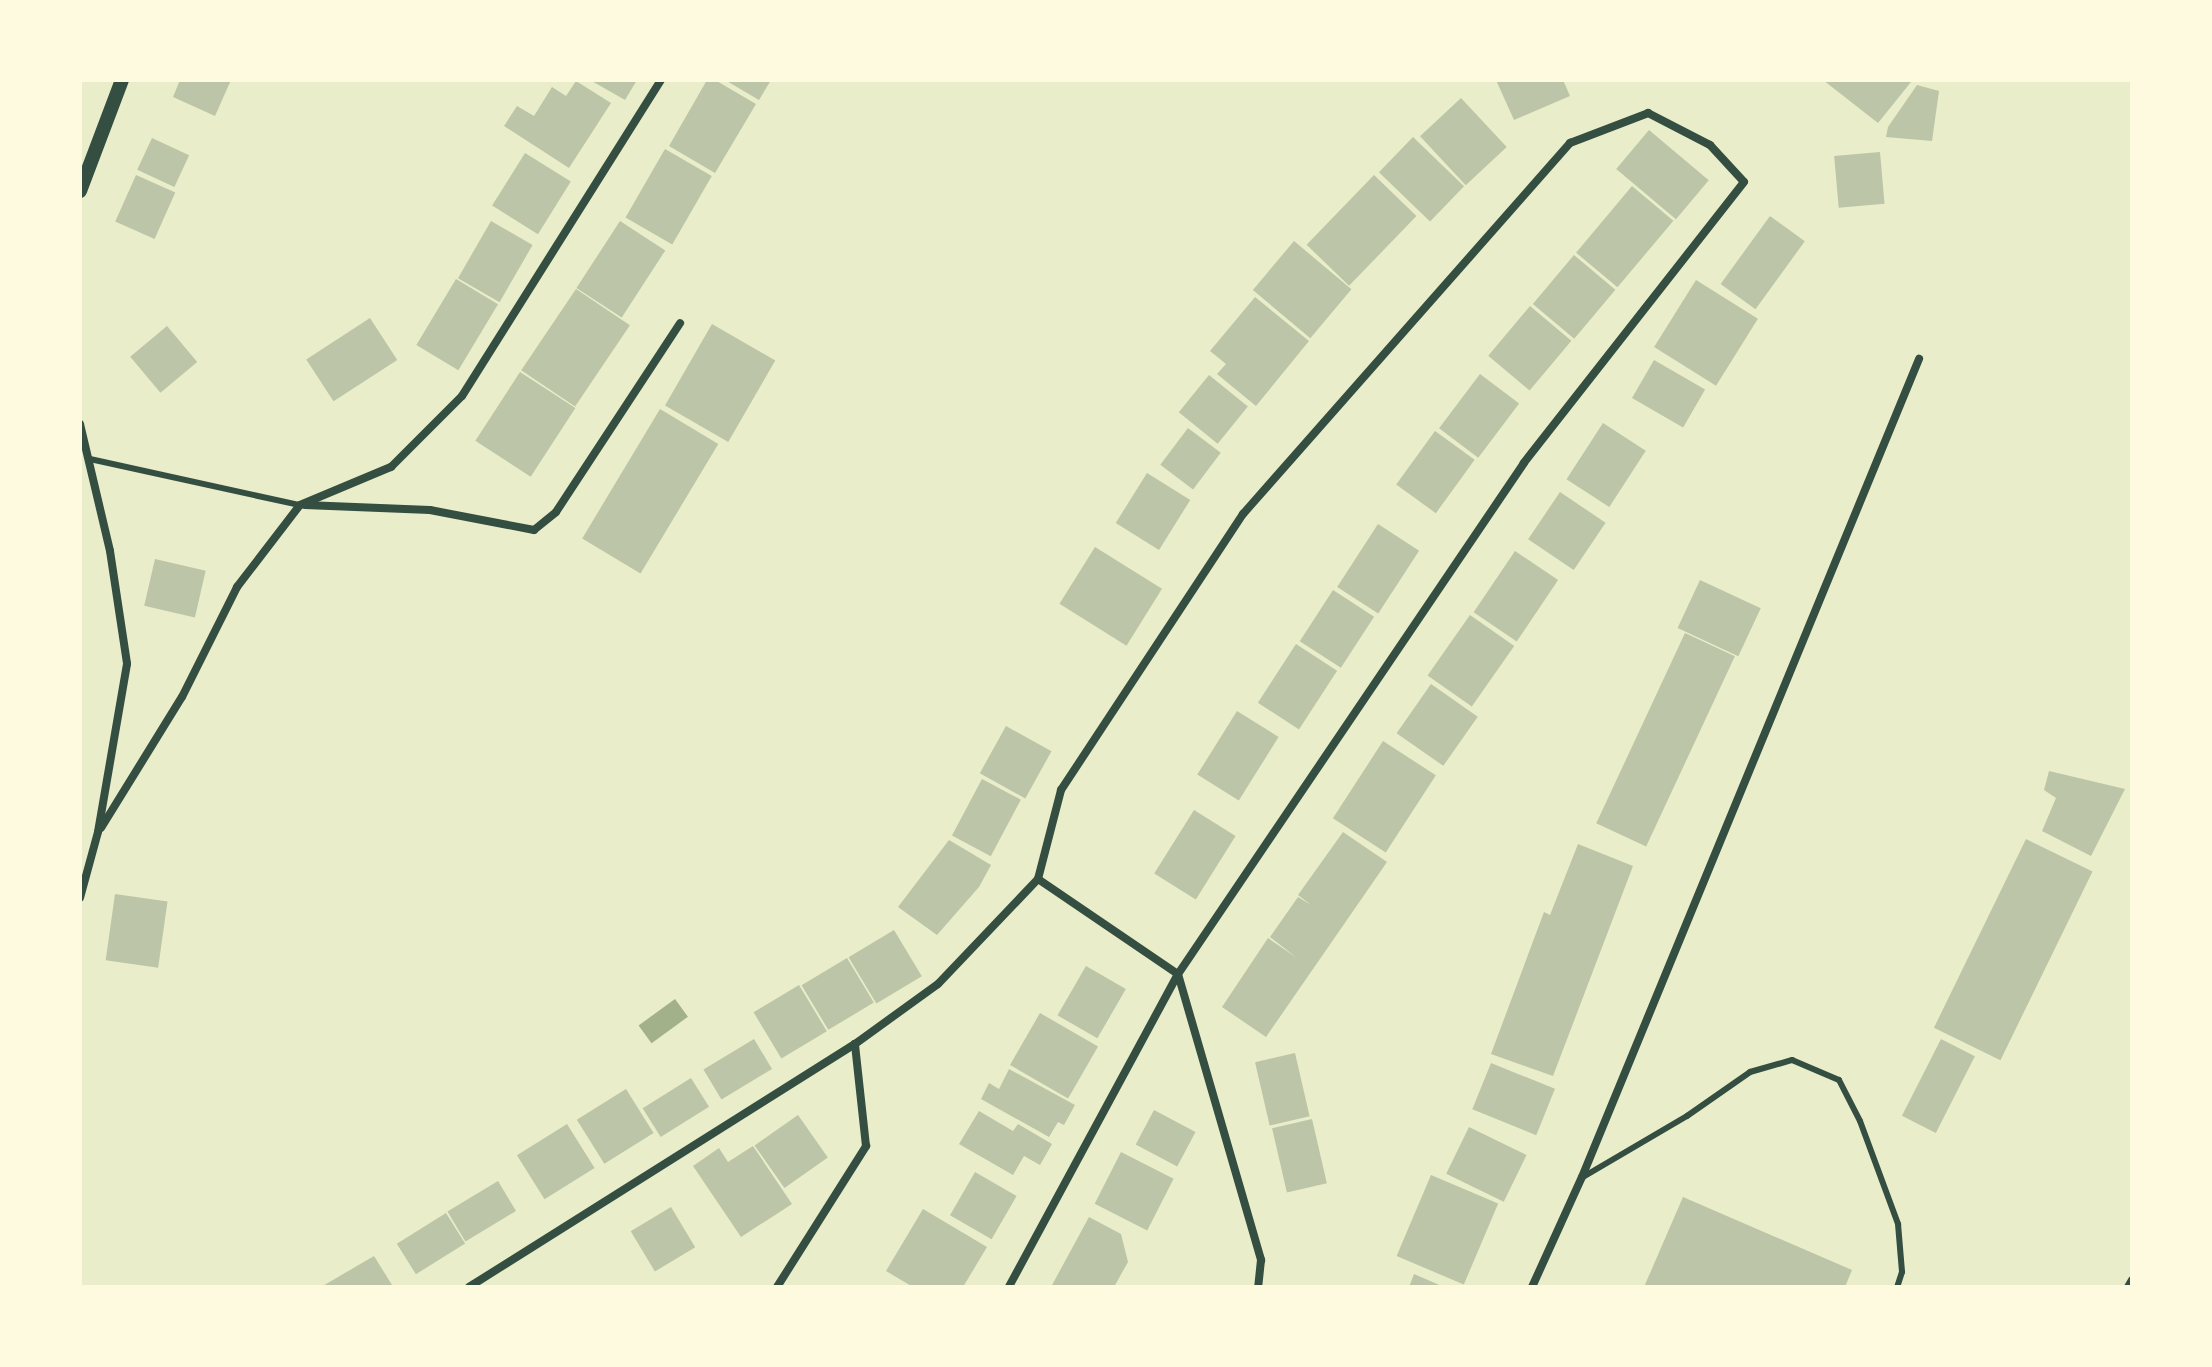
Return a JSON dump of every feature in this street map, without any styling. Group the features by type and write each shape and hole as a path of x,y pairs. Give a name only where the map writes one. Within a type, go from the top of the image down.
{"street":[{"path":"80,191 122,80"},
{"path":"98,832 163,732 237,587 300,505 391,467 462,396 661,80"},
{"path":"469,1287 855,1044 938,984 1038,879 1061,790 1243,514 1570,143 1648,113 1710,145 1744,182 1524,463 1178,974 1009,1287"},
{"path":"300,505 430,510 534,530 556,512 680,323"},
{"path":"1532,1287 1582,1177 1919,359"},
{"path":"80,424 110,551 127,664 98,832 80,898"},
{"path":"1038,879 1178,974 1261,1260 1258,1287"},
{"path":"777,1287 866,1146 855,1044"},
{"path":"2128,1287 2132,1280"}],"lane":[{"path":"90,459 300,505"},
{"path":"1582,1177 1687,1116 1750,1072 1792,1060 1839,1080 1860,1121 1898,1224 1902,1272 1897,1287"}],"shaded area":[{"path":"675,999 688,1017 652,1043 639,1025"}],"building":[{"path":"180,80 231,80 215,116 173,97"},
{"path":"590,80 637,80 625,100"},
{"path":"707,80 715,80 756,104 715,173 669,146"},
{"path":"725,80 771,80 759,100"},
{"path":"1496,80 1563,80 1570,96 1514,120"},
{"path":"1823,80 1908,80 1911,82 1878,123"},
{"path":"576,81 611,103 569,168 504,126 517,106 534,116 552,87 566,96"},
{"path":"1917,85 1939,91 1932,141 1886,137 1888,127"},
{"path":"1461,98 1507,147 1466,185 1420,136"},
{"path":"1649,130 1709,180 1676,219 1616,169"},
{"path":"1413,137 1464,186 1430,222 1379,172"},
{"path":"152,138 189,155 174,187 137,170"},
{"path":"665,149 712,176 672,244 626,217"},
{"path":"1880,152 1885,204 1839,208 1834,156"},
{"path":"525,153 571,182 538,234 492,206"},
{"path":"136,175 175,192 155,239 115,222"},
{"path":"1374,175 1416,216 1349,286 1307,245"},
{"path":"1632,186 1673,221 1617,287 1576,253"},
{"path":"1770,216 1805,241 1755,309 1721,284"},
{"path":"491,221 533,245 500,302 458,278"},
{"path":"620,221 665,250 622,318 576,288"},
{"path":"1294,241 1351,289 1310,338 1253,290"},
{"path":"1574,255 1615,290 1574,339 1533,304"},
{"path":"456,279 498,304 458,370 416,345"},
{"path":"1696,280 1758,319 1716,386 1654,347"},
{"path":"576,289 630,325 575,407 521,370"},
{"path":"1255,297 1309,341 1256,406 1217,374 1226,364 1210,351"},
{"path":"1530,306 1571,341 1530,391 1488,356"},
{"path":"370,318 397,360 333,401 306,359"},
{"path":"712,324 775,361 728,442 665,405"},
{"path":"167,326 197,362 160,393 130,357"},
{"path":"1654,360 1705,390 1683,428 1632,398"},
{"path":"520,372 575,408 531,477 475,441"},
{"path":"1480,374 1519,403 1478,458 1439,428"},
{"path":"1209,375 1248,406 1218,444 1179,412"},
{"path":"660,409 718,444 641,573 582,538"},
{"path":"1603,423 1646,451 1609,507 1567,479"},
{"path":"1188,428 1221,453 1193,489 1160,465"},
{"path":"1435,431 1475,460 1436,513 1396,484"},
{"path":"1147,473 1190,500 1159,550 1116,523"},
{"path":"1560,492 1606,523 1574,570 1528,539"},
{"path":"1378,524 1419,551 1378,614 1337,587"},
{"path":"1095,547 1162,589 1126,646 1059,604"},
{"path":"1515,551 1558,580 1517,641 1474,612"},
{"path":"155,559 206,571 195,617 144,606"},
{"path":"1700,580 1761,608 1738,656 1678,628"},
{"path":"1333,590 1374,617 1341,668 1300,641"},
{"path":"1470,615 1514,646 1472,707 1428,676"},
{"path":"1685,633 1735,656 1646,847 1596,823"},
{"path":"1296,644 1337,671 1299,729 1258,703"},
{"path":"1431,684 1478,717 1443,766 1397,733"},
{"path":"1237,711 1279,737 1239,801 1197,775"},
{"path":"1006,726 1051,751 1025,798 980,773"},
{"path":"1383,741 1436,775 1386,852 1333,818"},
{"path":"2049,771 2125,789 2091,856 2042,831 2056,798 2044,790"},
{"path":"982,779 1021,800 991,856 952,836"},
{"path":"1194,810 1236,836 1196,900 1154,874"},
{"path":"1343,832 1387,862 1266,1037 1222,1007 1268,938 1297,958 1270,937 1298,897 1311,905 1298,895"},
{"path":"2026,839 2093,871 2000,1060 1934,1028"},
{"path":"949,840 991,865 979,887 937,935 898,907"},
{"path":"1578,844 1633,866 1553,1076 1491,1054 1544,912 1550,915"},
{"path":"115,894 167,901 158,968 106,960"},
{"path":"894,930 922,976 876,1004 849,957"},
{"path":"847,958 874,1003 828,1030 802,985"},
{"path":"1086,966 1126,989 1097,1038 1058,1015"},
{"path":"799,985 827,1031 781,1059 754,1012"},
{"path":"1040,1013 1098,1046 1068,1098 1010,1065"},
{"path":"754,1039 772,1069 721,1099 703,1069"},
{"path":"1941,1039 1975,1056 1936,1133 1902,1116"},
{"path":"1295,1053 1310,1116 1270,1126 1255,1062"},
{"path":"1491,1063 1555,1089 1536,1135 1472,1109"},
{"path":"1009,1069 1075,1105 1064,1125 1058,1122 1049,1137 981,1099 989,1083 999,1089"},
{"path":"691,1078 709,1107 661,1137 643,1108"},
{"path":"626,1089 654,1133 604,1164 577,1120"},
{"path":"1154,1110 1195,1132 1177,1167 1136,1144"},
{"path":"979,1111 1013,1131 1018,1124 1052,1144 1040,1165 1024,1156 1013,1175 959,1144"},
{"path":"798,1115 828,1158 784,1188 755,1145"},
{"path":"1312,1119 1327,1183 1287,1193 1272,1128"},
{"path":"567,1124 595,1168 545,1199 517,1155"},
{"path":"1469,1127 1527,1155 1504,1202 1446,1174"},
{"path":"753,1146 792,1204 741,1237 693,1166 719,1148 728,1162"},
{"path":"1121,1152 1174,1179 1147,1230 1095,1204"},
{"path":"975,1172 1017,1196 992,1239 950,1215"},
{"path":"1431,1175 1498,1204 1464,1285 1397,1256"},
{"path":"498,1181 516,1211 465,1241 447,1211"},
{"path":"1683,1197 1852,1270 1845,1287 1644,1287"},
{"path":"671,1207 695,1247 655,1271 631,1231"},
{"path":"923,1209 987,1247 963,1287 913,1287 886,1271"},
{"path":"446,1213 465,1244 416,1274 397,1244"},
{"path":"1089,1217 1121,1234 1128,1262 1114,1287 1051,1287"},
{"path":"374,1256 392,1285 389,1287 321,1287"},
{"path":"1414,1274 1444,1287 1409,1287"}]}
